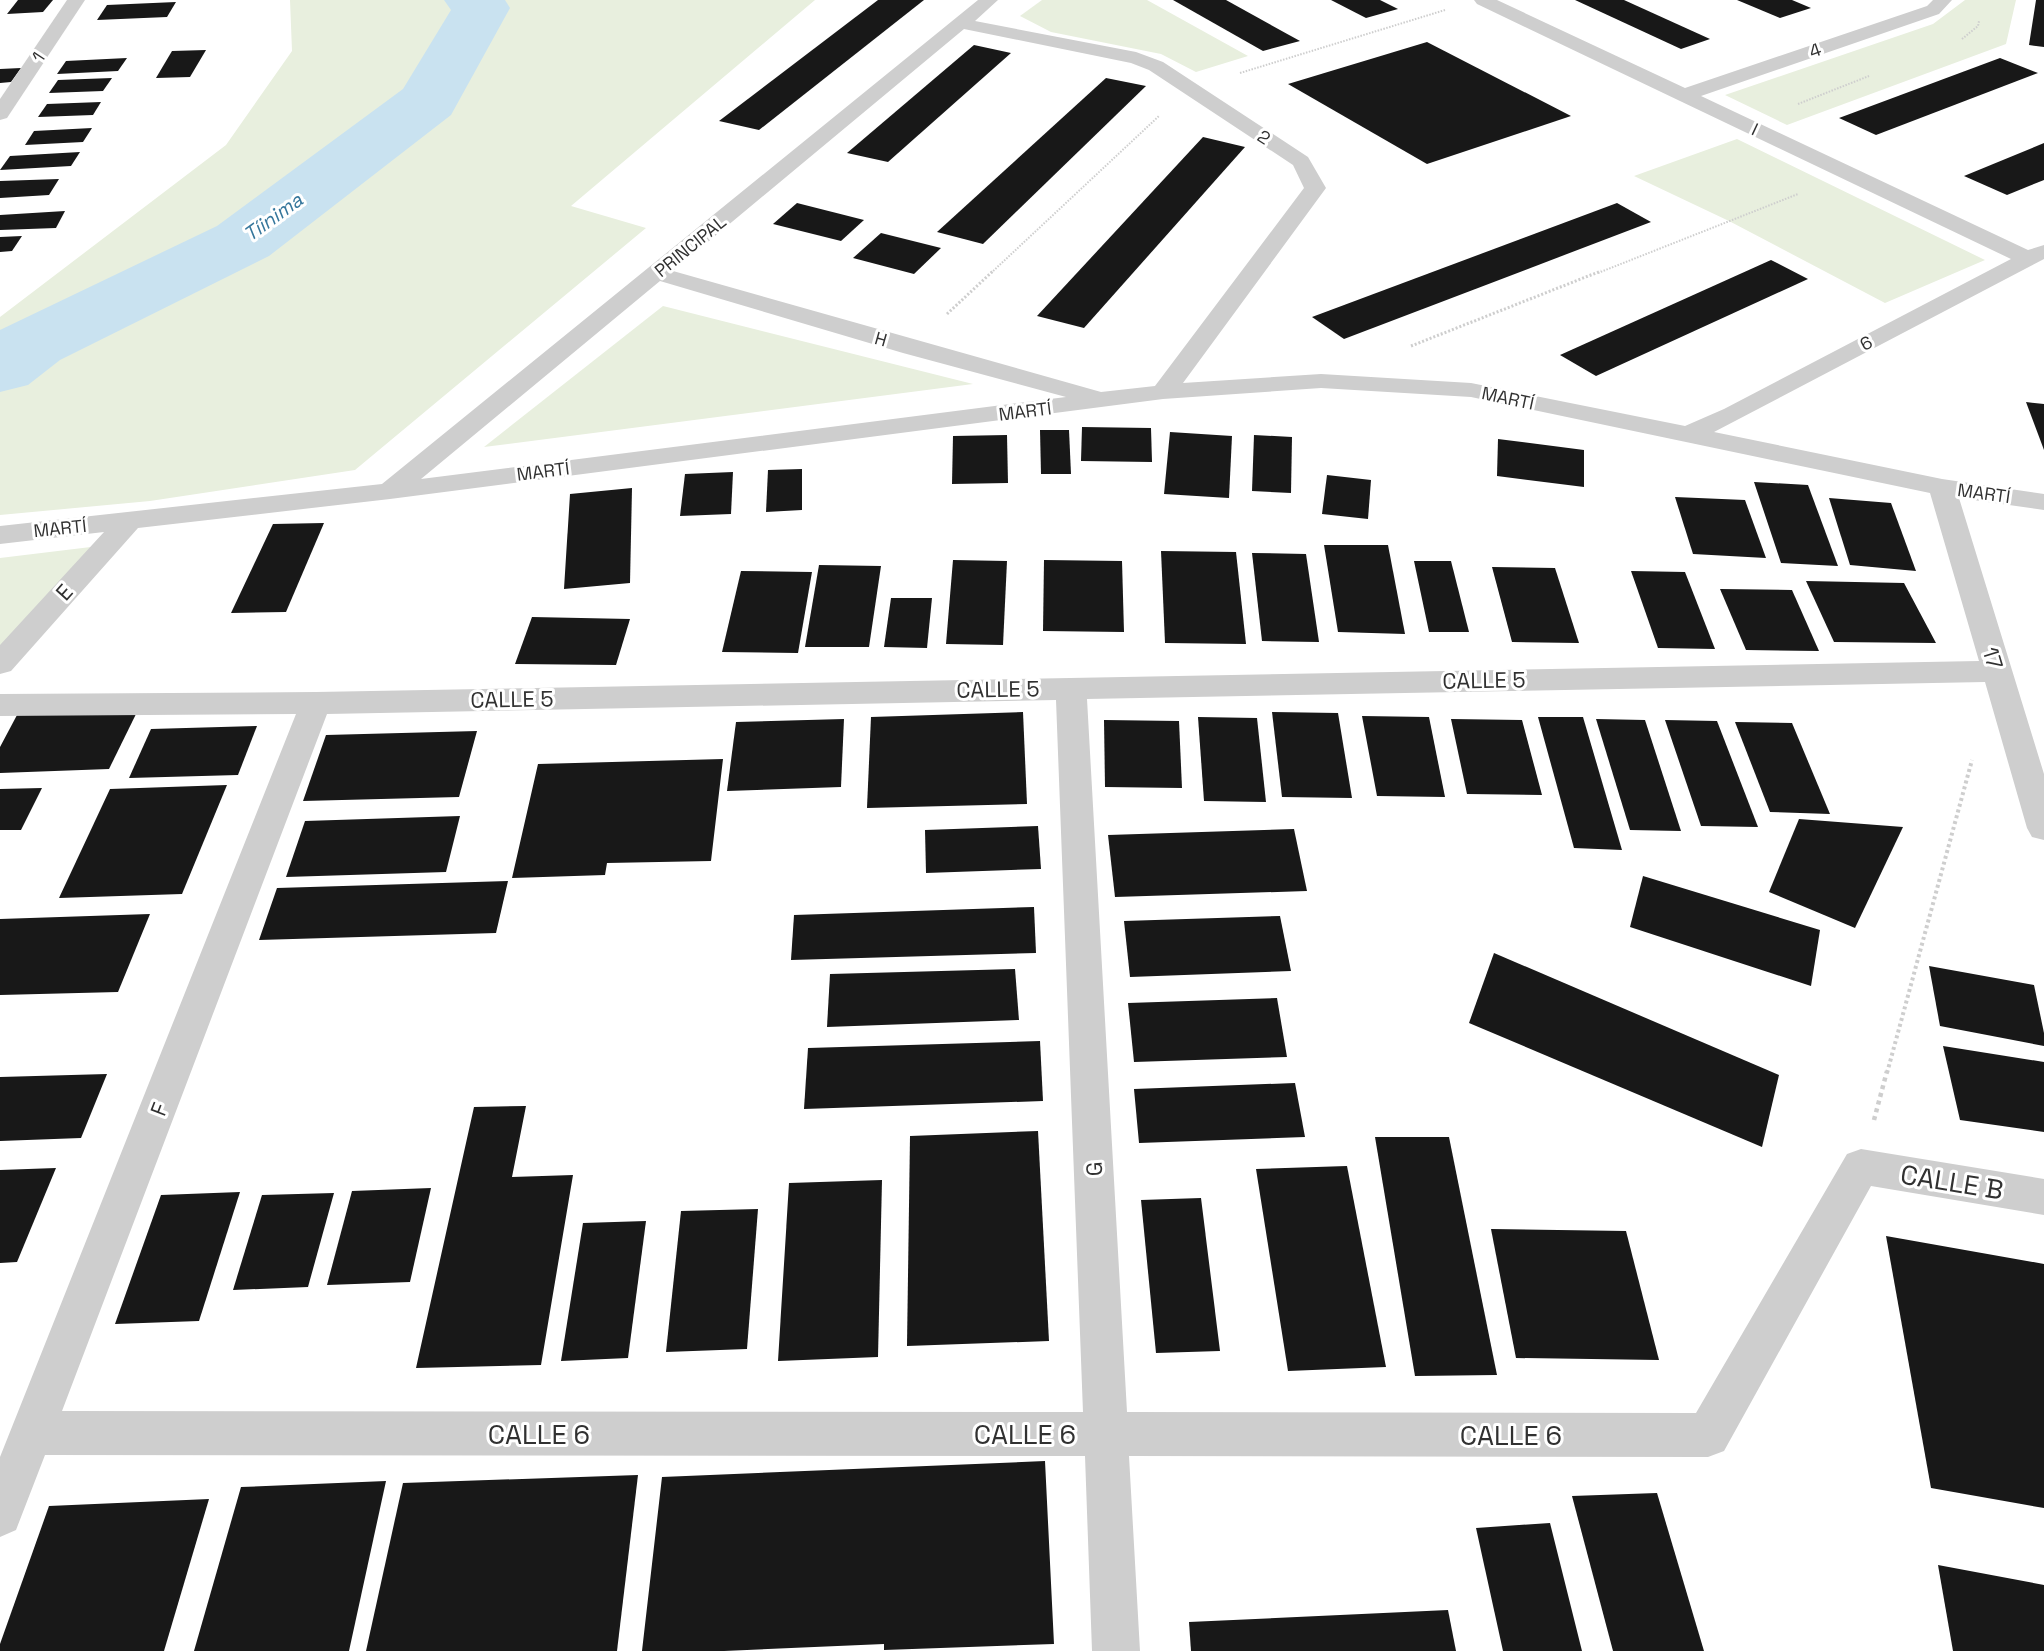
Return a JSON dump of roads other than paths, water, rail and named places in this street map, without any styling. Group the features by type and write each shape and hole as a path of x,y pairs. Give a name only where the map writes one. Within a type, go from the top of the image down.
{"street":[{"name":"1","path":"0,114 76,0"},
{"name":"PRINCIPAL","path":"390,491 989,0"},
{"name":"I","path":"1483,0 1684,95 2036,254"},
{"name":"4","path":"1684,95 1933,10 1943,0"},
{"name":"2","path":"960,23 1136,58 1156,66 1301,161 1315,188 1163,392"},
{"name":"6","path":"1687,435 1733,414 2036,254"},
{"name":"H","path":"657,273 912,348 1108,400"},
{"name":"MARTÍ","path":"11,533 390,491 1163,392 1322,381 1471,390 1941,487 2044,502"},
{"name":"17","path":"1941,487 2044,828"},
{"name":"E","path":"0,664 129,521"},
{"name":"CALLE 5","path":"0,705 316,703 1996,670"},
{"name":"G","path":"1071,688 1116,1651"},
{"name":"F","path":"0,1514 316,703"},
{"name":"CALLE 6","path":"33,1433 1708,1435 1861,1167"},
{"name":"CALLE B","path":"1861,1167 2044,1197"}],"waterway":[{"name":"Tíinima","path":"0,368 32,343 243,241 428,101 481,8 473,0"}]}
